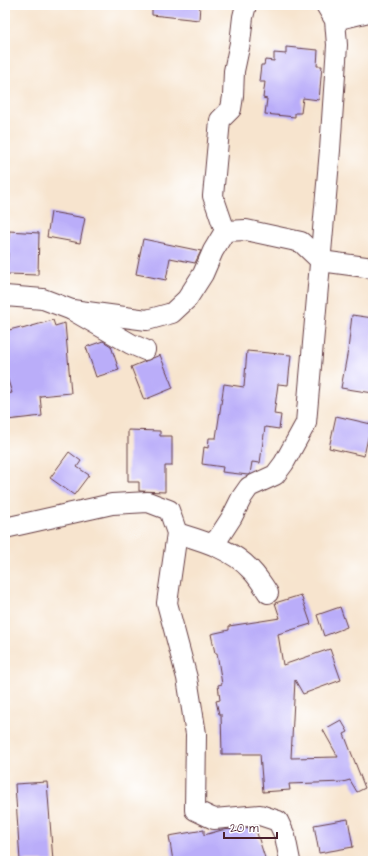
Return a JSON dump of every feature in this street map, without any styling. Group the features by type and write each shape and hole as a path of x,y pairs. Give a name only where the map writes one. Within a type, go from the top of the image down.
{"street":[{"path":"72,310 147,320 172,313 187,299 203,274 225,231 214,196 220,120 231,109 234,71 246,5"},
{"path":"212,544 219,537 232,517 242,496 249,487 275,475 284,463 306,422 330,150 337,45 330,12 373,11"},
{"path":"225,231 246,230 301,242 320,261 373,268"},
{"path":"5,296 43,299 72,310 131,344 145,350"},
{"path":"5,528 112,504 148,502 169,510 176,533 167,603 187,678 196,734 195,810 214,819 260,815 278,821 285,836 290,861"},
{"path":"176,533 212,544 233,555 251,570 268,593"}],"building":[{"path":"152,5 200,5 199,20 152,15"},
{"path":"286,47 318,50 317,66 322,66 319,100 303,98 301,113 295,113 295,117 265,114 267,99 263,98 265,82 259,82 261,65 264,65 265,60 274,61 274,53 286,54"},
{"path":"51,212 85,218 80,243 47,237"},
{"path":"9,231 39,233 38,275 7,274"},
{"path":"143,239 201,251 195,263 170,258 166,280 136,274"},
{"path":"352,315 373,318 373,393 341,388 348,350"},
{"path":"53,320 55,326 65,323 71,393 40,396 42,416 7,420 5,394 12,393 5,371 5,331 21,327 22,329"},
{"path":"103,341 111,346 119,370 96,377 86,347"},
{"path":"247,351 291,355 288,385 278,384 274,414 281,415 279,429 265,427 260,463 252,462 250,474 248,475 222,472 223,467 202,464 204,447 208,448 209,438 216,438 224,384 244,387"},
{"path":"160,355 173,388 144,400 131,367"},
{"path":"336,416 371,424 364,456 329,448"},
{"path":"128,430 160,431 160,436 172,436 172,466 165,466 165,492 139,491 139,482 128,482"},
{"path":"69,452 81,461 77,467 89,475 74,495 50,478"},
{"path":"301,595 311,624 278,634 283,665 330,649 341,680 303,694 295,680 291,758 338,757 323,730 341,720 348,732 344,734 365,788 357,792 350,780 343,782 289,784 290,790 263,792 260,754 222,754 221,714 219,714 216,701 220,700 218,685 222,684 217,653 215,653 211,634 229,630 229,626 280,618 275,603"},
{"path":"340,607 347,627 324,636 317,615"},
{"path":"47,782 53,861 20,861 15,784"},
{"path":"348,819 353,847 319,853 314,825"},
{"path":"255,827 266,861 173,861 169,836 204,830 204,835 222,830"}]}
